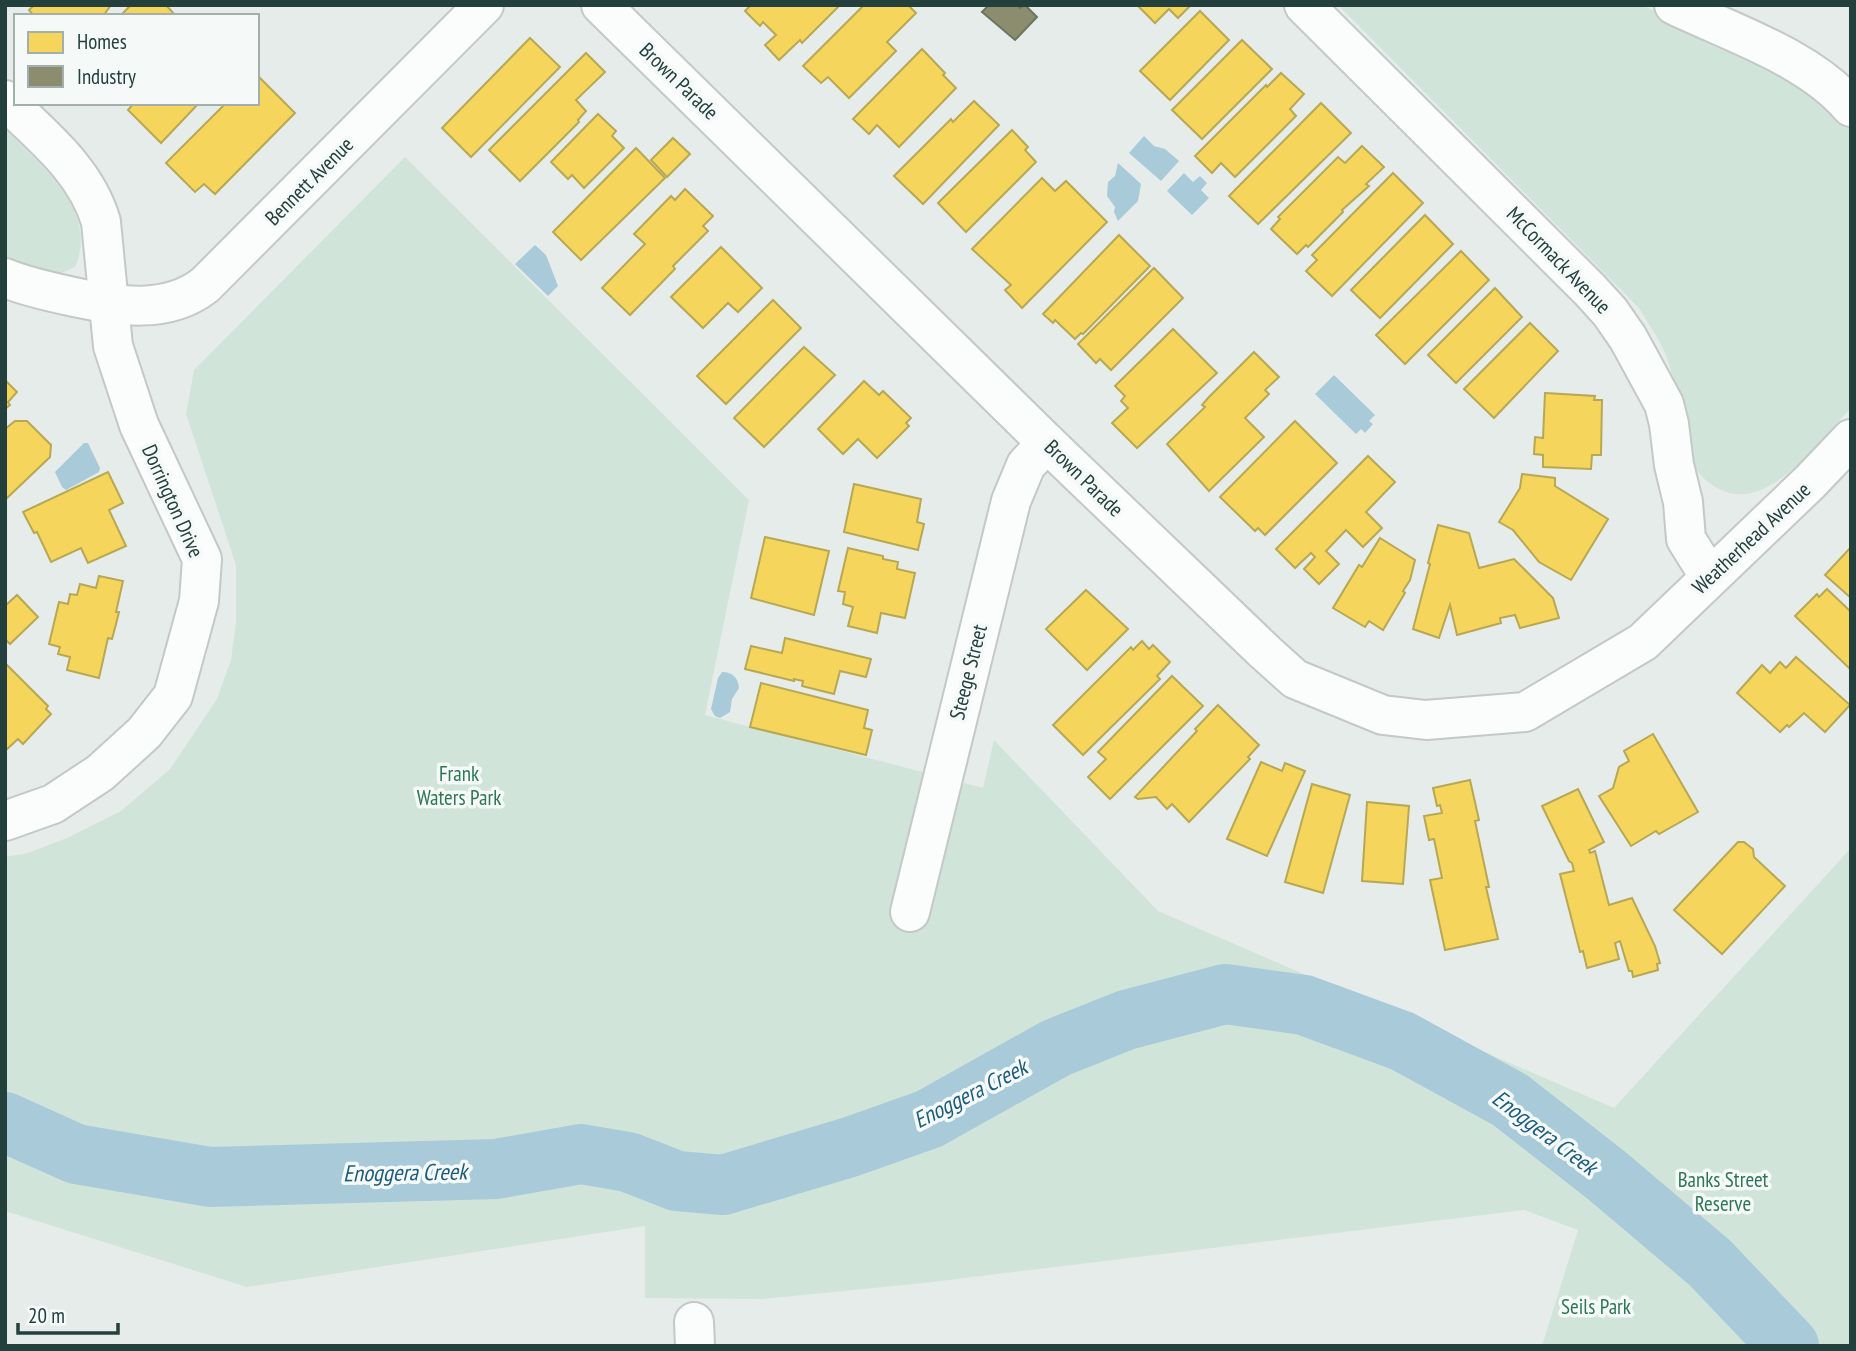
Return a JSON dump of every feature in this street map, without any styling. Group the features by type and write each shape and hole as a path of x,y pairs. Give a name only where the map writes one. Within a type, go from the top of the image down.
{"street":[{"name":"Bennett Avenue","path":"108,304 132,307 175,301 193,294 205,285 484,5"},
{"name":"Brown Parade","path":"601,5 1048,443 1295,678 1383,715 1426,720 1525,712 1636,647 1649,636"},
{"name":"McCormack Avenue","path":"1304,5 1590,290 1619,323 1664,404 1683,502 1686,539 1709,576"},
{"path":"1674,5 1799,65 1826,82 1851,107"},
{"name":"Dorrington Drive","path":"5,100 76,171 91,196 101,222 114,351 139,425 202,559 199,601 173,696 144,733 100,773 54,804 5,821"},
{"path":"5,278 48,292 108,304"},
{"name":"Weatherhead Avenue","path":"1649,636 1810,482 1851,439"},
{"name":"Steege Street","path":"910,912 1011,501 1026,465 1048,443"}],"green space":[{"path":"1338,5 1642,5 1755,60 1806,91 1846,124 1851,132 1851,408 1792,470 1775,483 1756,492 1738,494 1719,489 1700,475 1690,460 1685,445 1682,417 1666,355 1639,308"},
{"path":"5,129 62,190 80,227 81,246 75,267 52,277 5,258"},
{"name":"Frank Waters Park","path":"405,157 749,500 705,715 983,788 994,740 1158,911 1614,1108 1851,848 1851,1346 1542,1346 1578,1230 1524,1210 924,1283 762,1299 645,1298 645,1226 247,1287 5,1211 5,857 28,853 67,838 121,811 170,769 217,699 231,660 236,622 236,565 186,414 194,370"}],"water":[{"path":"1144,136 1154,146 1165,149 1179,161 1161,181 1129,153"},
{"path":"1118,163 1141,184 1138,201 1118,221 1115,207 1107,196 1108,182 1115,176"},
{"path":"1184,173 1193,182 1200,176 1207,183 1201,190 1209,198 1192,215 1167,191"},
{"path":"535,245 546,255 558,286 548,296 515,264"},
{"path":"1334,375 1375,415 1369,421 1373,424 1365,433 1361,429 1356,434 1315,394"},
{"path":"84,443 88,443 100,468 99,472 66,490 55,472"},
{"path":"722,672 734,676 739,688 732,699 730,712 720,718 715,716 711,709 718,678"}],"building: Homes":[{"path":"34,5 111,5 104,14 32,14 29,10"},
{"path":"131,5 166,5 174,14 122,14"},
{"path":"751,5 840,5 802,43 800,40 779,60 765,45 776,35 763,22 760,26 745,11"},
{"path":"864,5 908,5 916,13 887,42 896,51 849,98 828,77 821,83 803,66"},
{"path":"1137,5 1191,5 1178,18 1169,9 1155,23"},
{"path":"1200,11 1229,40 1170,100 1140,71"},
{"path":"530,38 560,67 471,157 442,128"},
{"path":"1242,40 1272,69 1202,139 1172,110"},
{"path":"922,49 956,88 899,147 877,125 869,134 853,119"},
{"path":"586,53 605,72 576,100 586,111 579,122 520,181 489,150"},
{"path":"1281,73 1304,94 1290,109 1296,116 1235,177 1221,163 1212,173 1195,156"},
{"path":"259,77 295,113 215,194 204,184 195,192 166,163 224,105 259,105"},
{"path":"974,101 999,125 923,204 894,176 951,119 953,122"},
{"path":"1321,103 1351,133 1258,224 1229,196"},
{"path":"132,105 197,105 161,143 128,110"},
{"path":"598,114 616,131 612,136 624,148 584,188 572,175 568,179 551,162"},
{"path":"1012,130 1028,147 1025,150 1036,162 966,232 938,203"},
{"path":"673,138 690,154 667,177 651,160"},
{"path":"1362,146 1384,167 1366,184 1369,186 1342,210 1308,247 1306,245 1297,254 1271,229 1280,219 1278,217 1338,157 1345,163"},
{"path":"636,148 665,178 581,260 553,232"},
{"path":"1393,173 1423,203 1332,296 1306,271 1317,260 1312,255"},
{"path":"1042,178 1055,191 1066,181 1107,222 1022,308 1005,290 1011,285 972,249"},
{"path":"685,189 713,216 703,226 708,231 630,315 602,288 645,244 634,234 671,196 675,200"},
{"path":"1425,215 1453,244 1380,318 1351,290"},
{"path":"1119,235 1150,266 1075,339 1055,320 1053,323 1043,314"},
{"path":"721,247 762,288 738,312 728,303 703,328 671,297"},
{"path":"1461,251 1489,280 1405,364 1376,335"},
{"path":"1154,268 1183,298 1111,370 1100,359 1096,363 1078,344"},
{"path":"1495,288 1522,317 1456,383 1428,355"},
{"path":"773,300 801,328 726,404 697,376"},
{"path":"1530,323 1558,351 1494,418 1464,389"},
{"path":"1173,329 1217,373 1137,448 1112,423 1128,408 1121,401 1125,396 1115,386"},
{"path":"804,347 835,375 764,447 734,418"},
{"path":"1254,352 1279,377 1265,390 1269,394 1245,418 1264,437 1209,491 1167,444 1205,407 1202,405 1208,398"},
{"path":"5,380 17,392 5,409"},
{"path":"864,381 879,395 883,391 911,418 906,423 909,426 877,458 858,439 843,454 818,429"},
{"path":"1545,393 1595,396 1594,400 1602,400 1601,455 1592,455 1591,469 1543,467 1543,455 1534,454 1535,437 1543,438"},
{"path":"15,421 27,421 51,445 50,457 5,500 5,429"},
{"path":"1295,421 1337,463 1265,535 1258,528 1255,531 1220,497"},
{"path":"1368,456 1395,482 1366,512 1382,528 1363,547 1346,530 1326,551 1339,564 1319,584 1304,569 1315,557 1311,553 1295,568 1276,549"},
{"path":"108,472 123,503 109,510 126,546 88,563 81,548 51,562 37,532 34,533 23,512"},
{"path":"1522,474 1555,478 1555,486 1608,519 1571,580 1539,562 1513,530 1499,522 1520,488"},
{"path":"854,484 921,499 917,522 924,524 918,550 844,532"},
{"path":"1438,525 1469,533 1479,568 1514,559 1553,598 1559,618 1520,628 1515,615 1500,618 1501,623 1457,635 1450,605 1439,638 1413,629"},
{"path":"765,537 829,551 814,615 751,598"},
{"path":"1380,538 1415,560 1410,580 1403,591 1405,593 1383,630 1369,621 1365,627 1333,608 1359,565 1362,567"},
{"path":"1851,547 1851,598 1825,575"},
{"path":"848,548 883,556 883,559 898,562 897,569 915,573 905,618 881,613 877,633 848,626 853,607 843,604 845,592 838,591"},
{"path":"99,576 123,581 116,612 119,612 112,639 108,638 99,678 67,670 70,657 58,654 60,647 49,644 59,602 68,604 70,594 77,595 80,584 96,588"},
{"path":"1827,589 1851,612 1851,670 1795,616 1817,594 1819,597"},
{"path":"1086,590 1128,629 1087,670 1046,629"},
{"path":"17,595 38,617 10,644 5,639 5,606"},
{"path":"785,638 871,659 866,677 840,671 834,694 802,686 803,681 745,669 751,646 782,653"},
{"path":"1142,641 1149,649 1153,645 1170,662 1157,676 1160,679 1083,755 1053,725 1131,647 1133,650"},
{"path":"1796,657 1850,705 1825,732 1804,713 1780,732 1737,693 1762,665 1770,673 1780,662 1786,668"},
{"path":"5,663 48,706 46,709 51,714 23,744 18,739 5,751"},
{"path":"1172,676 1203,706 1110,799 1088,777 1106,759 1098,752"},
{"path":"761,683 868,710 864,728 872,730 866,755 750,727"},
{"path":"1218,705 1259,745 1248,757 1250,759 1189,822 1172,804 1167,809 1156,797 1135,797 1197,731 1195,729"},
{"path":"1653,734 1698,812 1631,846 1599,796 1613,788 1619,767 1629,761 1624,751"},
{"path":"1261,762 1282,771 1285,763 1305,771 1267,856 1227,839"},
{"path":"1470,780 1479,820 1475,821 1489,887 1486,887 1498,939 1445,950 1430,880 1442,878 1434,839 1429,840 1424,816 1442,813 1440,805 1437,806 1433,788"},
{"path":"1312,784 1350,795 1323,893 1285,882"},
{"path":"1578,789 1604,842 1589,850 1590,853 1595,851 1609,905 1632,898 1655,946 1660,963 1657,964 1658,970 1633,977 1620,941 1615,943 1619,959 1587,968 1583,951 1580,952 1560,874 1574,871 1572,863 1542,806"},
{"path":"1367,802 1409,806 1403,884 1362,881"},
{"path":"1738,842 1744,842 1753,849 1754,857 1785,886 1722,954 1674,910"}],"building: Industry":[{"path":"989,5 1018,5 1020,8 1025,5 1037,17 1015,40 982,12"}],"waterway":[{"name":"Enoggera Creek","path":"5,1122 76,1154 210,1177 496,1169 581,1154 628,1162 677,1181 723,1185 850,1147 929,1119 1056,1048 1126,1020 1225,994 1304,1005 1402,1041 1510,1100 1606,1175 1710,1263 1789,1346"}],"park label":[{"name":"Banks Street Reserve","path":"1723,1191"},
{"name":"Seils Park","path":"1596,1306"}]}
